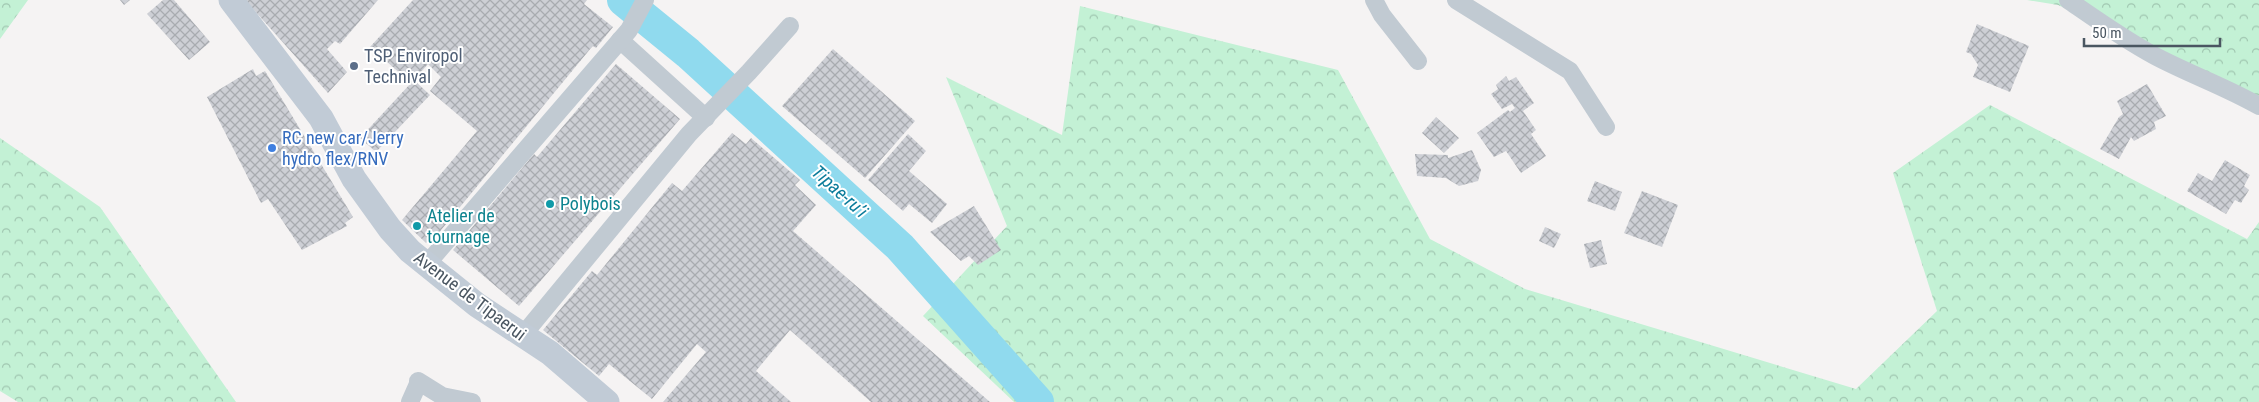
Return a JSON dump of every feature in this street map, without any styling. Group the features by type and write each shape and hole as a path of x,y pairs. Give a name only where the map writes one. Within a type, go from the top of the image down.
{"main road":[{"name":"Avenue de Tipaerui","path":"231,0 321,118 354,178 390,229 410,251 477,304 550,353 608,402"}],"street":[{"path":"1374,0 1382,15 1418,61"},
{"path":"1456,0 1570,71 1606,126"},
{"path":"2068,0 2108,28 2155,56 2259,106"},
{"path":"426,265 625,35 643,4"},
{"path":"523,335 689,134 722,101 790,26"},
{"path":"625,35 706,118"},
{"path":"410,402 418,381 442,396 472,402"}],"green space":[{"path":"0,0 28,0 0,39"},
{"path":"2027,0 2259,0 2259,111 2133,39 2058,5"},
{"path":"1080,6 1338,70 1430,239 1525,289 1856,389 1937,311 1893,173 1990,105 2247,239 2259,222 2259,402 1014,402 923,316 1007,226 946,77 1062,135"},
{"path":"0,138 100,207 236,402 18,402 0,391"}],"building":[{"path":"120,0 130,0 124,5"},
{"path":"163,0 174,0 210,42 189,60 147,14"},
{"path":"245,0 378,0 340,44 335,41 327,49 347,72 328,93"},
{"path":"413,0 587,0 584,4 613,27 596,48 593,46 591,48 437,235 433,232 426,243 402,220 477,131 430,91 441,77 428,64 414,80 430,95 376,152 360,138 411,83 370,47"},
{"path":"1977,24 2029,46 2010,92 1973,77 1978,65 1971,54 1966,52"},
{"path":"833,49 915,121 865,178 782,106"},
{"name":"Polybois","path":"616,64 680,119 519,306 453,250 534,154 537,157"},
{"name":"RC new car/Jerry hydro flex/RNV","path":"253,69 256,76 265,71 353,217 345,223 347,226 302,250 268,199 261,203 207,97"},
{"path":"1506,76 1509,81 1516,77 1534,103 1523,111 1536,130 1531,134 1546,156 1521,173 1506,151 1494,157 1477,133 1508,110 1510,112 1515,108 1512,104 1502,109 1491,94 1498,89 1496,85"},
{"path":"2147,84 2166,116 2154,122 2156,129 2134,141 2131,137 2119,159 2100,149 2119,117 2123,114 2117,101"},
{"path":"1436,117 1459,138 1444,153 1422,133"},
{"path":"732,133 746,144 751,138 800,180 795,185 816,205 793,231 990,402 871,402 790,330 756,371 791,402 663,402 706,352 697,344 652,399 609,364 599,376 543,330 592,271 597,275 672,183 682,191"},
{"path":"908,134 926,151 909,171 947,204 932,223 909,204 903,211 868,180"},
{"path":"1472,150 1481,170 1478,181 1459,186 1446,178 1417,176 1415,154 1448,155 1448,158"},
{"path":"2225,160 2250,175 2244,186 2249,190 2241,203 2235,200 2226,214 2187,191 2198,173 2212,181"},
{"path":"1595,181 1622,192 1615,211 1587,201"},
{"path":"1642,191 1678,205 1662,247 1624,233"},
{"path":"974,206 1001,250 978,265 969,256 961,261 930,232"},
{"path":"1545,227 1561,234 1554,248 1539,241"},
{"path":"1601,240 1607,264 1590,268 1584,244"}],"waterway":[{"name":"Tipae-ru’i","path":"623,0 688,53 900,247 1038,402"}],"place":[{"name":"TSP Enviropol Technival","path":"354,66"},
{"name":"RC new car/Jerry hydro flex/RNV","path":"272,148"},
{"name":"Polybois","path":"550,204"},
{"name":"Atelier de tournage","path":"417,226"}]}
